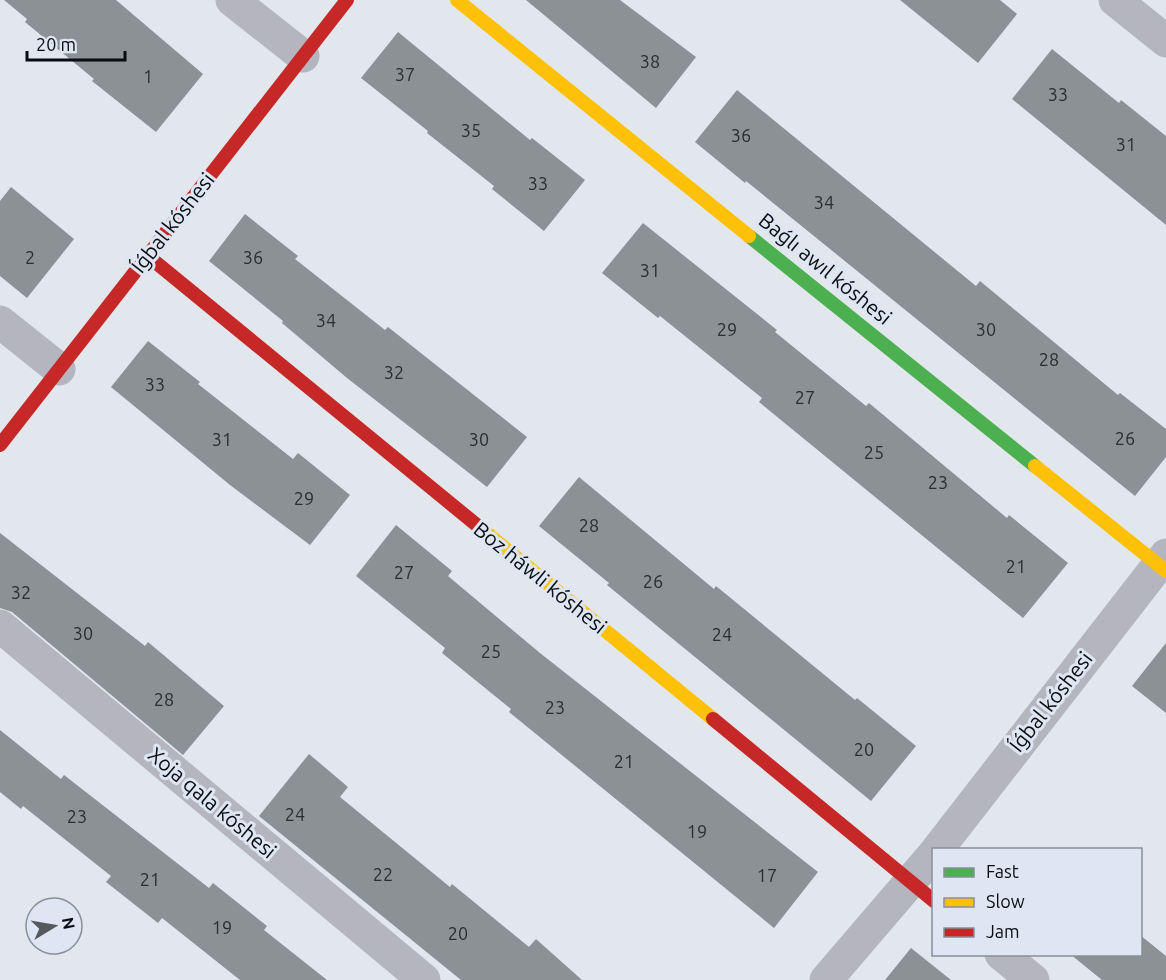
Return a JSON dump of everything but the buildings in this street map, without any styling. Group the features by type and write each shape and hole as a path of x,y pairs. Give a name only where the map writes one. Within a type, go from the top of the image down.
{"street":[{"path":"232,0 303,56"},
{"name":"Íǵbal kóshesi","path":"0,446 347,0"},
{"name":"Baǵlı awıl kóshesi","path":"457,0 1163,564"},
{"path":"1115,0 1166,41"},
{"name":"Boz háwli kóshesi","path":"148,256 922,892"},
{"path":"0,322 59,369"},
{"name":"Íǵbal kóshesi","path":"938,848 1163,564"},
{"name":"Xoja qala kóshesi","path":"0,626 424,980"},
{"path":"826,980 922,892 932,857"},
{"path":"1003,956 1033,980"}],"traffic: fast":[{"path":"749,236 1035,466"}],"traffic: slow":[{"path":"457,0 749,236"},
{"path":"1035,466 1166,571"},
{"path":"484,531 713,719"}],"traffic: jam":[{"path":"0,445 347,0"},
{"path":"148,256 484,531"},
{"path":"713,719 932,899"}]}
